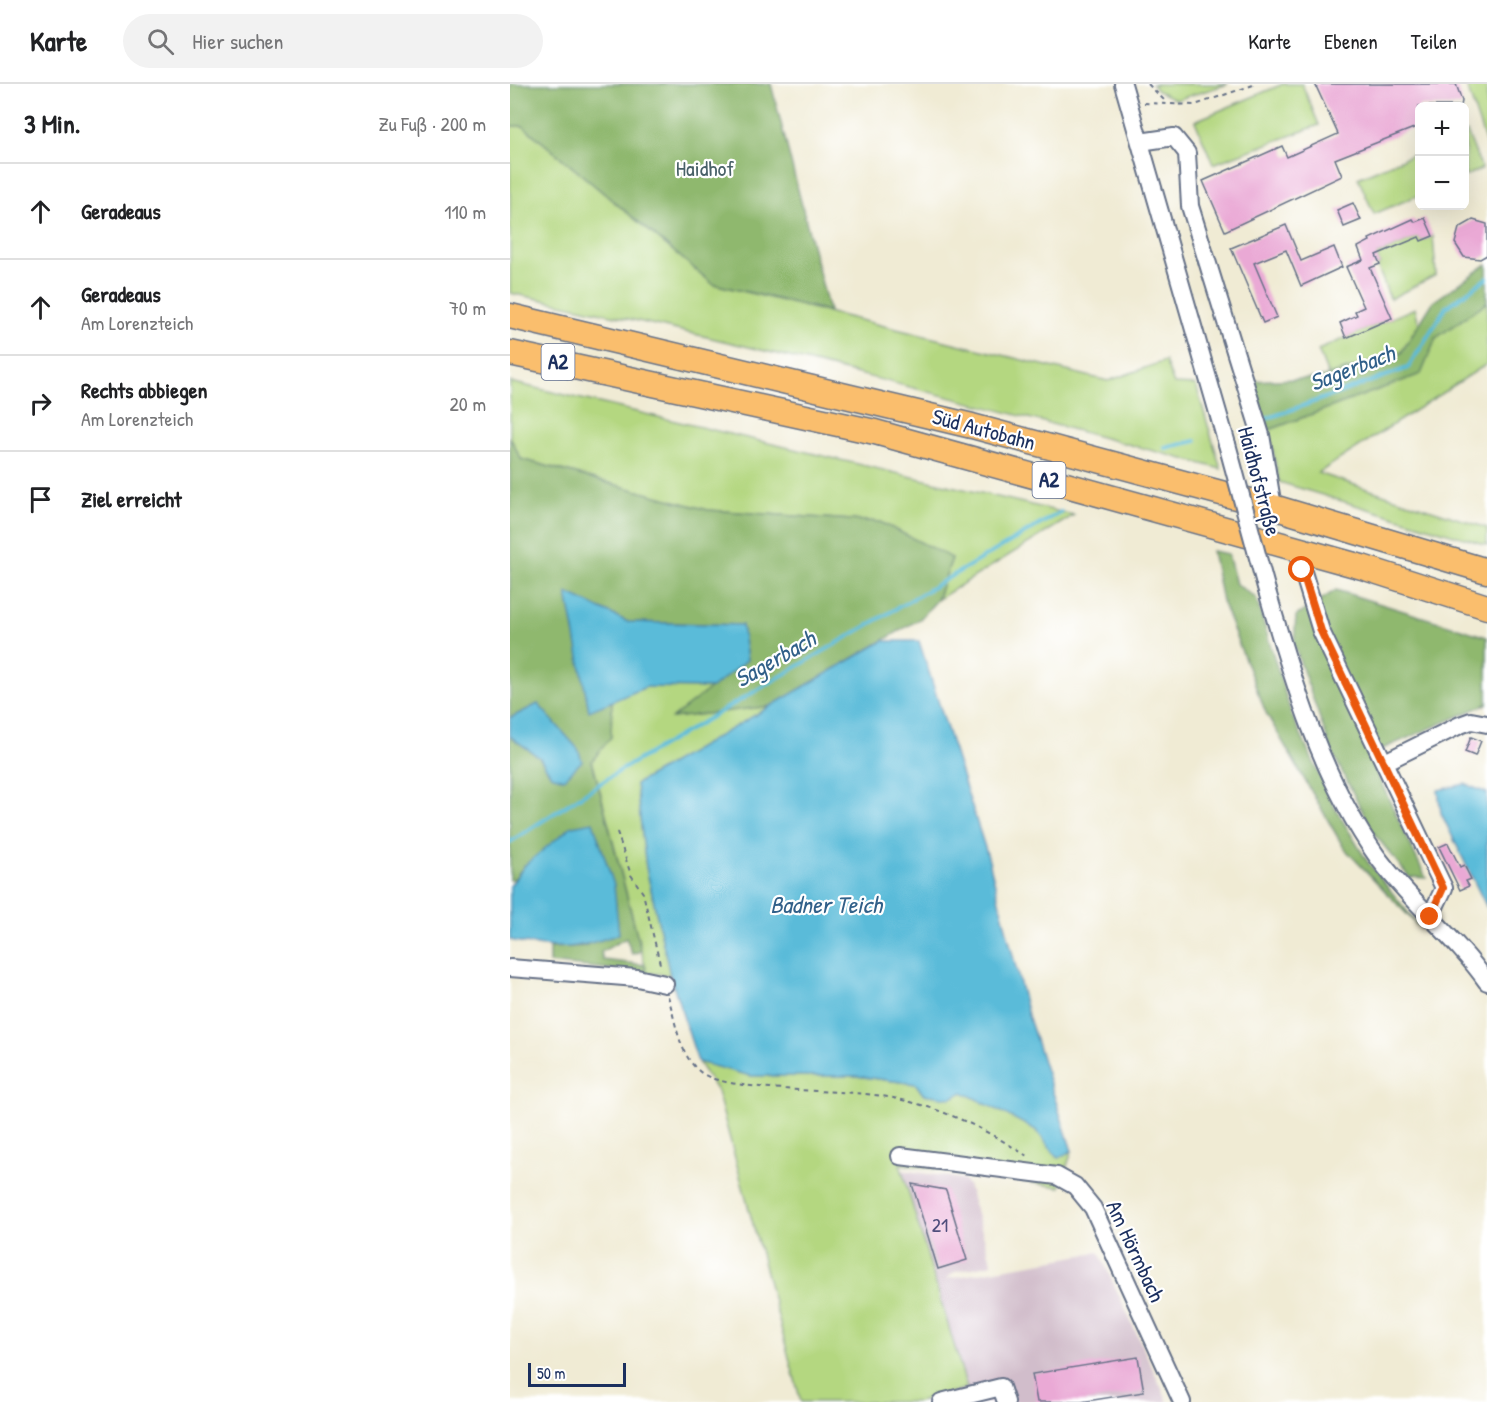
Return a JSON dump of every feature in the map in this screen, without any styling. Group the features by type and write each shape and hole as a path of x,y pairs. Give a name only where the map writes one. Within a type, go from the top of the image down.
{"highway":[{"path":"510,304 551,324"},
{"name":"Süd Autobahn","path":"510,316 972,426 1273,507 1487,571"},
{"name":"Süd Autobahn","path":"510,353 875,432 1296,549 1487,607"}],"street":[{"name":"Haidhofstraße","path":"1123,84 1295,690 1340,789 1376,855 1430,917 1471,959 1487,982"},
{"path":"1140,142 1174,137 1187,153 1190,206 1261,435 1273,507"},
{"path":"1296,549 1321,631 1443,888 1430,917"},
{"path":"1385,762 1460,725 1471,721 1487,724"},
{"path":"510,968 637,978 665,984"},
{"name":"Am Hörmbach","path":"900,1156 1056,1176 1076,1186 1093,1208 1182,1402"},
{"path":"941,1402 1001,1387 1006,1402"}],"path":[{"path":"1148,84 1168,104"},
{"path":"1129,106 1144,103 1195,105 1256,84"},
{"path":"618,832 630,874 643,893 665,984 686,1056 704,1074 735,1084 869,1094 943,1111 988,1131 1027,1157"}],"shaded area":[{"path":"902,1170 963,1179 968,1185 992,1264 955,1272 946,1279 1099,1252 1168,1402 919,1402 967,1388"}],"green space":[{"name":"Haidhof","path":"510,84 771,84 829,311 713,284 523,126 510,126"},
{"path":"1152,84 1228,84 1176,100 1156,90"},
{"path":"1283,84 1302,84 1319,125 1213,164 1195,121"},
{"path":"1466,84 1487,84 1487,147"},
{"path":"510,126 523,126 713,284 1108,381 1165,361 1174,384 1196,385 1221,469 778,354 510,293"},
{"path":"1469,137 1482,169 1469,174"},
{"path":"1415,154 1415,197 1374,214 1358,178"},
{"path":"1433,236 1436,275 1390,299 1377,265 1380,264 1376,255 1419,237 1421,241"},
{"path":"1487,264 1487,302 1436,338 1421,374 1269,430 1251,381 1320,378 1401,353 1433,302"},
{"path":"1487,302 1487,364 1318,473 1487,528 1487,545 1279,482 1269,430 1421,374 1436,338"},
{"path":"1415,308 1419,324 1401,353 1328,375 1318,350"},
{"path":"510,382 1074,515 937,600 952,558 880,522 708,510 521,459 510,437"},
{"path":"510,437 521,459 708,510 880,522 952,558 937,600 920,619 771,706 672,718 747,660 742,625 628,622 568,594 589,710 612,701 611,737 592,761 641,951 632,954 626,938 601,952 603,960 645,965 647,973 549,963 549,948 587,946 525,865 514,879 510,880 510,736 540,758 551,775 538,704 510,718"},
{"path":"1212,551 1228,554 1236,584 1256,598 1292,716 1335,808 1367,861 1421,929 1344,848 1266,713 1222,601"},
{"path":"1336,590 1487,637 1487,704 1368,755 1426,878 1409,877 1373,832 1331,750 1294,645 1296,616"},
{"path":"646,687 712,688 674,718 771,706 636,784 646,867 670,975 647,973 592,760 611,737 612,701"},
{"path":"698,1062 751,1076 856,1076 916,1084 923,1094 951,1098 963,1092 1036,1130 1058,1158 1072,1151 1060,1187 900,1164 967,1388 919,1402 801,1402 717,1091"}],"water":[{"path":"567,593 628,622 742,625 747,660 712,688 646,687 589,711"},
{"name":"Badner Teich","path":"883,641 919,641 988,857 1028,1015 1072,1151 1058,1158 1036,1130 963,1092 951,1098 923,1094 916,1084 856,1076 751,1076 698,1062 670,975 646,867 636,784"},
{"path":"538,704 578,749 582,761 564,779 551,775 540,758 510,736 510,718"},
{"path":"1465,784 1487,793 1487,908 1441,813 1438,790"},
{"path":"593,822 614,885 619,934 589,944 565,947 540,946 510,940 510,886 525,865 572,826"}],"building":[{"path":"1315,84 1456,84 1462,101 1415,102 1415,128 1335,159 1342,176 1225,231 1203,181 1282,146 1287,157 1338,134"},
{"path":"1353,203 1361,220 1344,227 1337,210"},
{"path":"1425,218 1433,236 1421,241 1419,237 1376,255 1380,264 1370,268 1392,318 1346,338 1340,323 1357,315 1355,311 1364,307 1346,267 1363,260 1358,247 1370,241 1369,239 1413,219 1415,222"},
{"path":"1473,220 1487,224 1487,255 1480,259 1464,257 1455,243 1459,228"},
{"path":"1286,225 1301,261 1334,247 1342,267 1301,286 1286,250 1254,263 1277,317 1263,323 1231,248"},
{"path":"1471,737 1481,741 1475,756 1465,752"},
{"path":"1448,843 1460,867 1464,865 1471,879 1466,881 1469,886 1460,890 1439,847"},
{"path":"912,1184 946,1190 967,1260 938,1269"},
{"path":"1138,1357 1144,1392 1081,1402 1037,1402 1032,1374"}],"waterway":[{"name":"Sagerbach","path":"1263,420 1408,368 1446,307 1487,278"},
{"name":"Sagerbach","path":"1165,448 1196,441"},
{"name":"Sagerbach","path":"510,842 621,770 1061,512"}],"route":[{"path":"1302,570 1321,631 1443,888 1430,917"}]}
